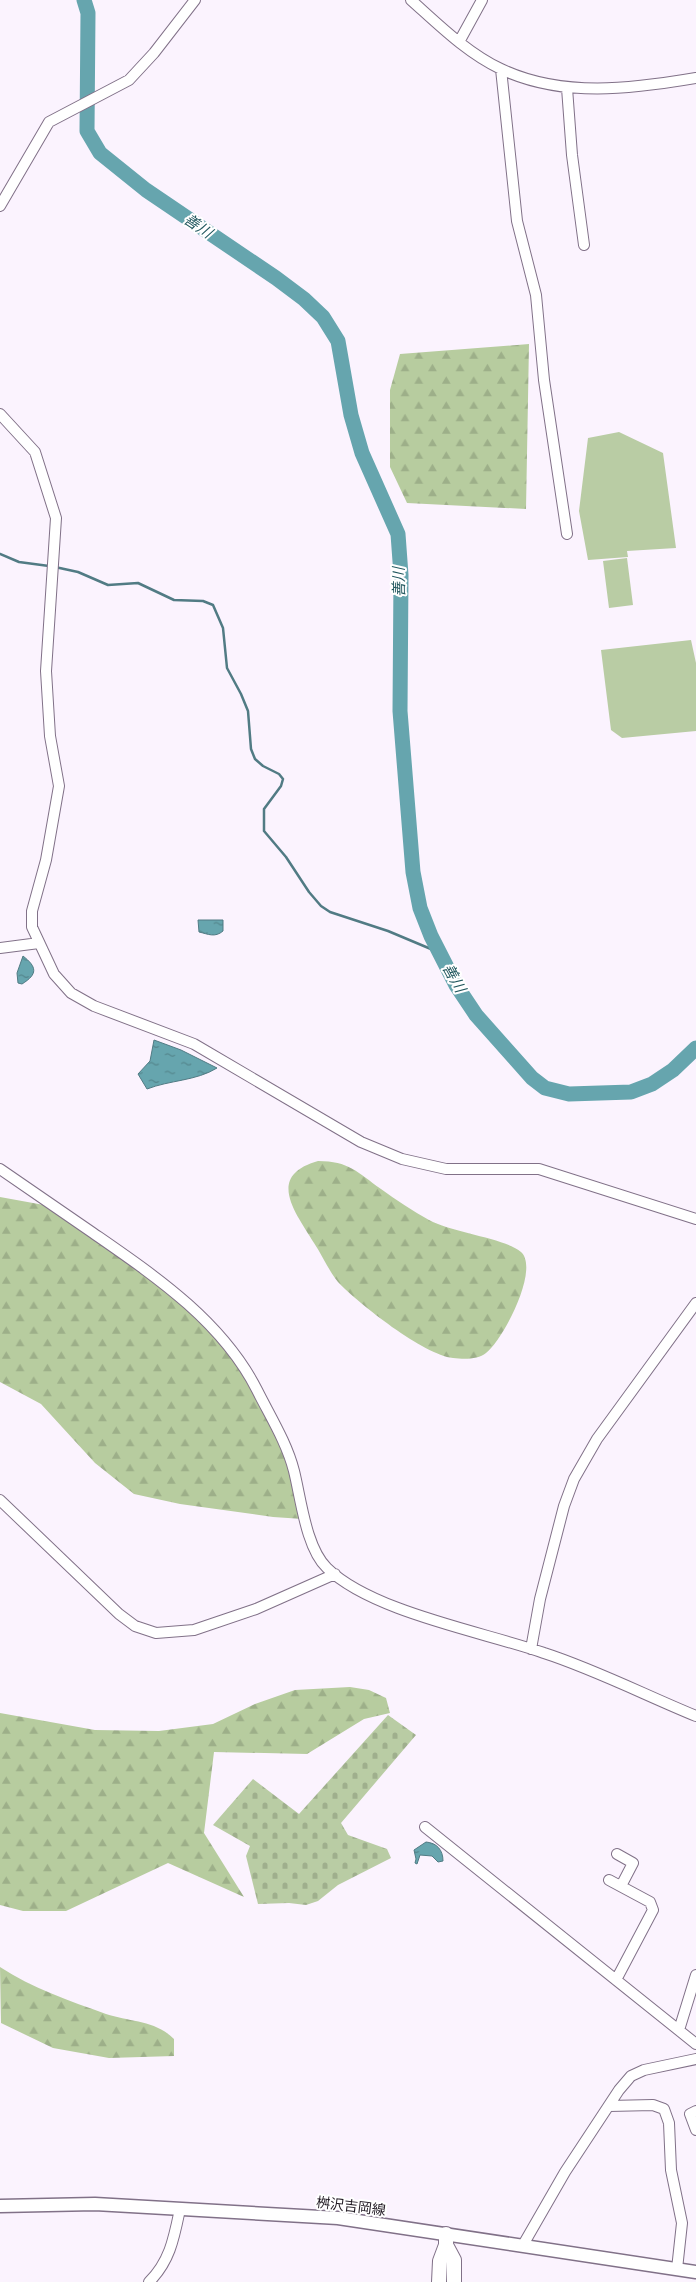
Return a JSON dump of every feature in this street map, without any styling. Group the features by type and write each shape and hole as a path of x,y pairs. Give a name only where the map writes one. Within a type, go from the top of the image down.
{"highway":[{"path":"439,2282 440,2260 446,2240"},
{"path":"446,2240 454,2260 454,2282"}],"main road":[{"name":"桝沢吉岡線","path":"0,2206 95,2204 338,2218 446,2240 523,2246 696,2272"}],"street":[{"path":"0,206 49,122 76,106 129,80 154,53 195,0"},
{"path":"411,0 459,42 501,69 567,88 641,88 696,78"},
{"path":"459,42 482,0"},
{"path":"501,69 517,221 536,295 544,380 567,534"},
{"path":"567,88 572,155 584,245"},
{"path":"0,414 35,452 56,518 46,671 50,736 59,786 46,860 32,911 32,927 54,974 71,993 94,1006 194,1044 361,1142 402,1159 446,1169 539,1169 696,1219"},
{"path":"0,948 40,943"},
{"path":"0,1170 181,1296 232,1351 256,1387 287,1451 316,1550 323,1563 350,1586 381,1601 435,1620 531,1649 696,1716"},
{"path":"531,1649 540,1599 559,1524 574,1479 598,1439 696,1303"},
{"path":"0,1500 119,1614 135,1626 156,1633 194,1630 256,1609 335,1574"},
{"path":"425,1827 696,2044"},
{"path":"617,1854 633,1863 621,1886"},
{"path":"610,1880 650,1902 653,1910 616,1980"},
{"path":"679,2030 696,1975"},
{"path":"523,2246 565,2172 619,2090 632,2076 644,2070 696,2059"},
{"path":"609,2106 653,2106 664,2109 669,2123 671,2170 682,2224 676,2269"},
{"path":"696,2111 690,2114 696,2130"},
{"path":"149,2282 162,2269 168,2255 174,2239 180,2209"}],"green space":[{"path":"529,344 526,509 407,503 390,467 390,390 400,354"},
{"path":"619,432 663,453 676,548 627,551 628,557 588,560 579,511 588,438"},
{"path":"627,558 633,605 609,608 603,561"},
{"path":"691,640 696,663 696,731 622,738 611,730 601,650"},
{"path":"318,1161 345,1165 439,1225 491,1239 521,1252 526,1261 523,1288 510,1320 493,1346 486,1353 475,1358 453,1358 426,1348 376,1315 338,1282 293,1208 289,1196 292,1176 302,1168"},
{"path":"0,1197 44,1205 109,1238 201,1313 261,1387 291,1457 303,1519 273,1517 180,1504 134,1494 95,1463 41,1404 0,1382"},
{"path":"350,1687 369,1690 386,1698 390,1713 364,1719 307,1754 214,1752 204,1833 244,1897 168,1863 66,1911 23,1911 0,1905 0,1713 95,1730 159,1731 213,1724 255,1704 295,1690"},
{"path":"388,1715 416,1735 341,1823 348,1835 387,1849 391,1858 338,1885 318,1901 306,1905 289,1903 258,1904 246,1856 250,1846 213,1825 253,1779 299,1814"},
{"path":"0,1967 38,1988 65,1999 115,2017 142,2022 159,2028 174,2039 174,2056 109,2058 53,2048 1,2023"}],"water":[{"path":"198,920 223,920 223,931 214,935 199,932"},
{"path":"23,956 34,970 31,977 22,984 18,983 17,973"},
{"path":"154,1040 181,1050 217,1068 192,1078 147,1089 138,1074 150,1061"},
{"path":"426,1842 439,1848 443,1861 438,1862 432,1856 420,1855 417,1864 415,1863 414,1850"}],"waterway":[{"name":"善川","path":"84,0 88,13 87,131 100,153 146,190 304,299 323,317 338,341 351,415 362,453 398,534 401,575 400,711 413,872 420,908 431,936 456,985 476,1015 532,1078 545,1088 569,1094 631,1092 652,1084 673,1070 696,1048"},
{"path":"0,554 19,562 49,566"},
{"path":"55,567 78,572 108,585 138,583 174,600 203,601 213,605 223,628 227,668 248,711 251,749 255,759 263,766 279,774 283,779 281,786 264,809 264,831 286,857 309,892 321,906 330,912 388,931 438,952"}]}
